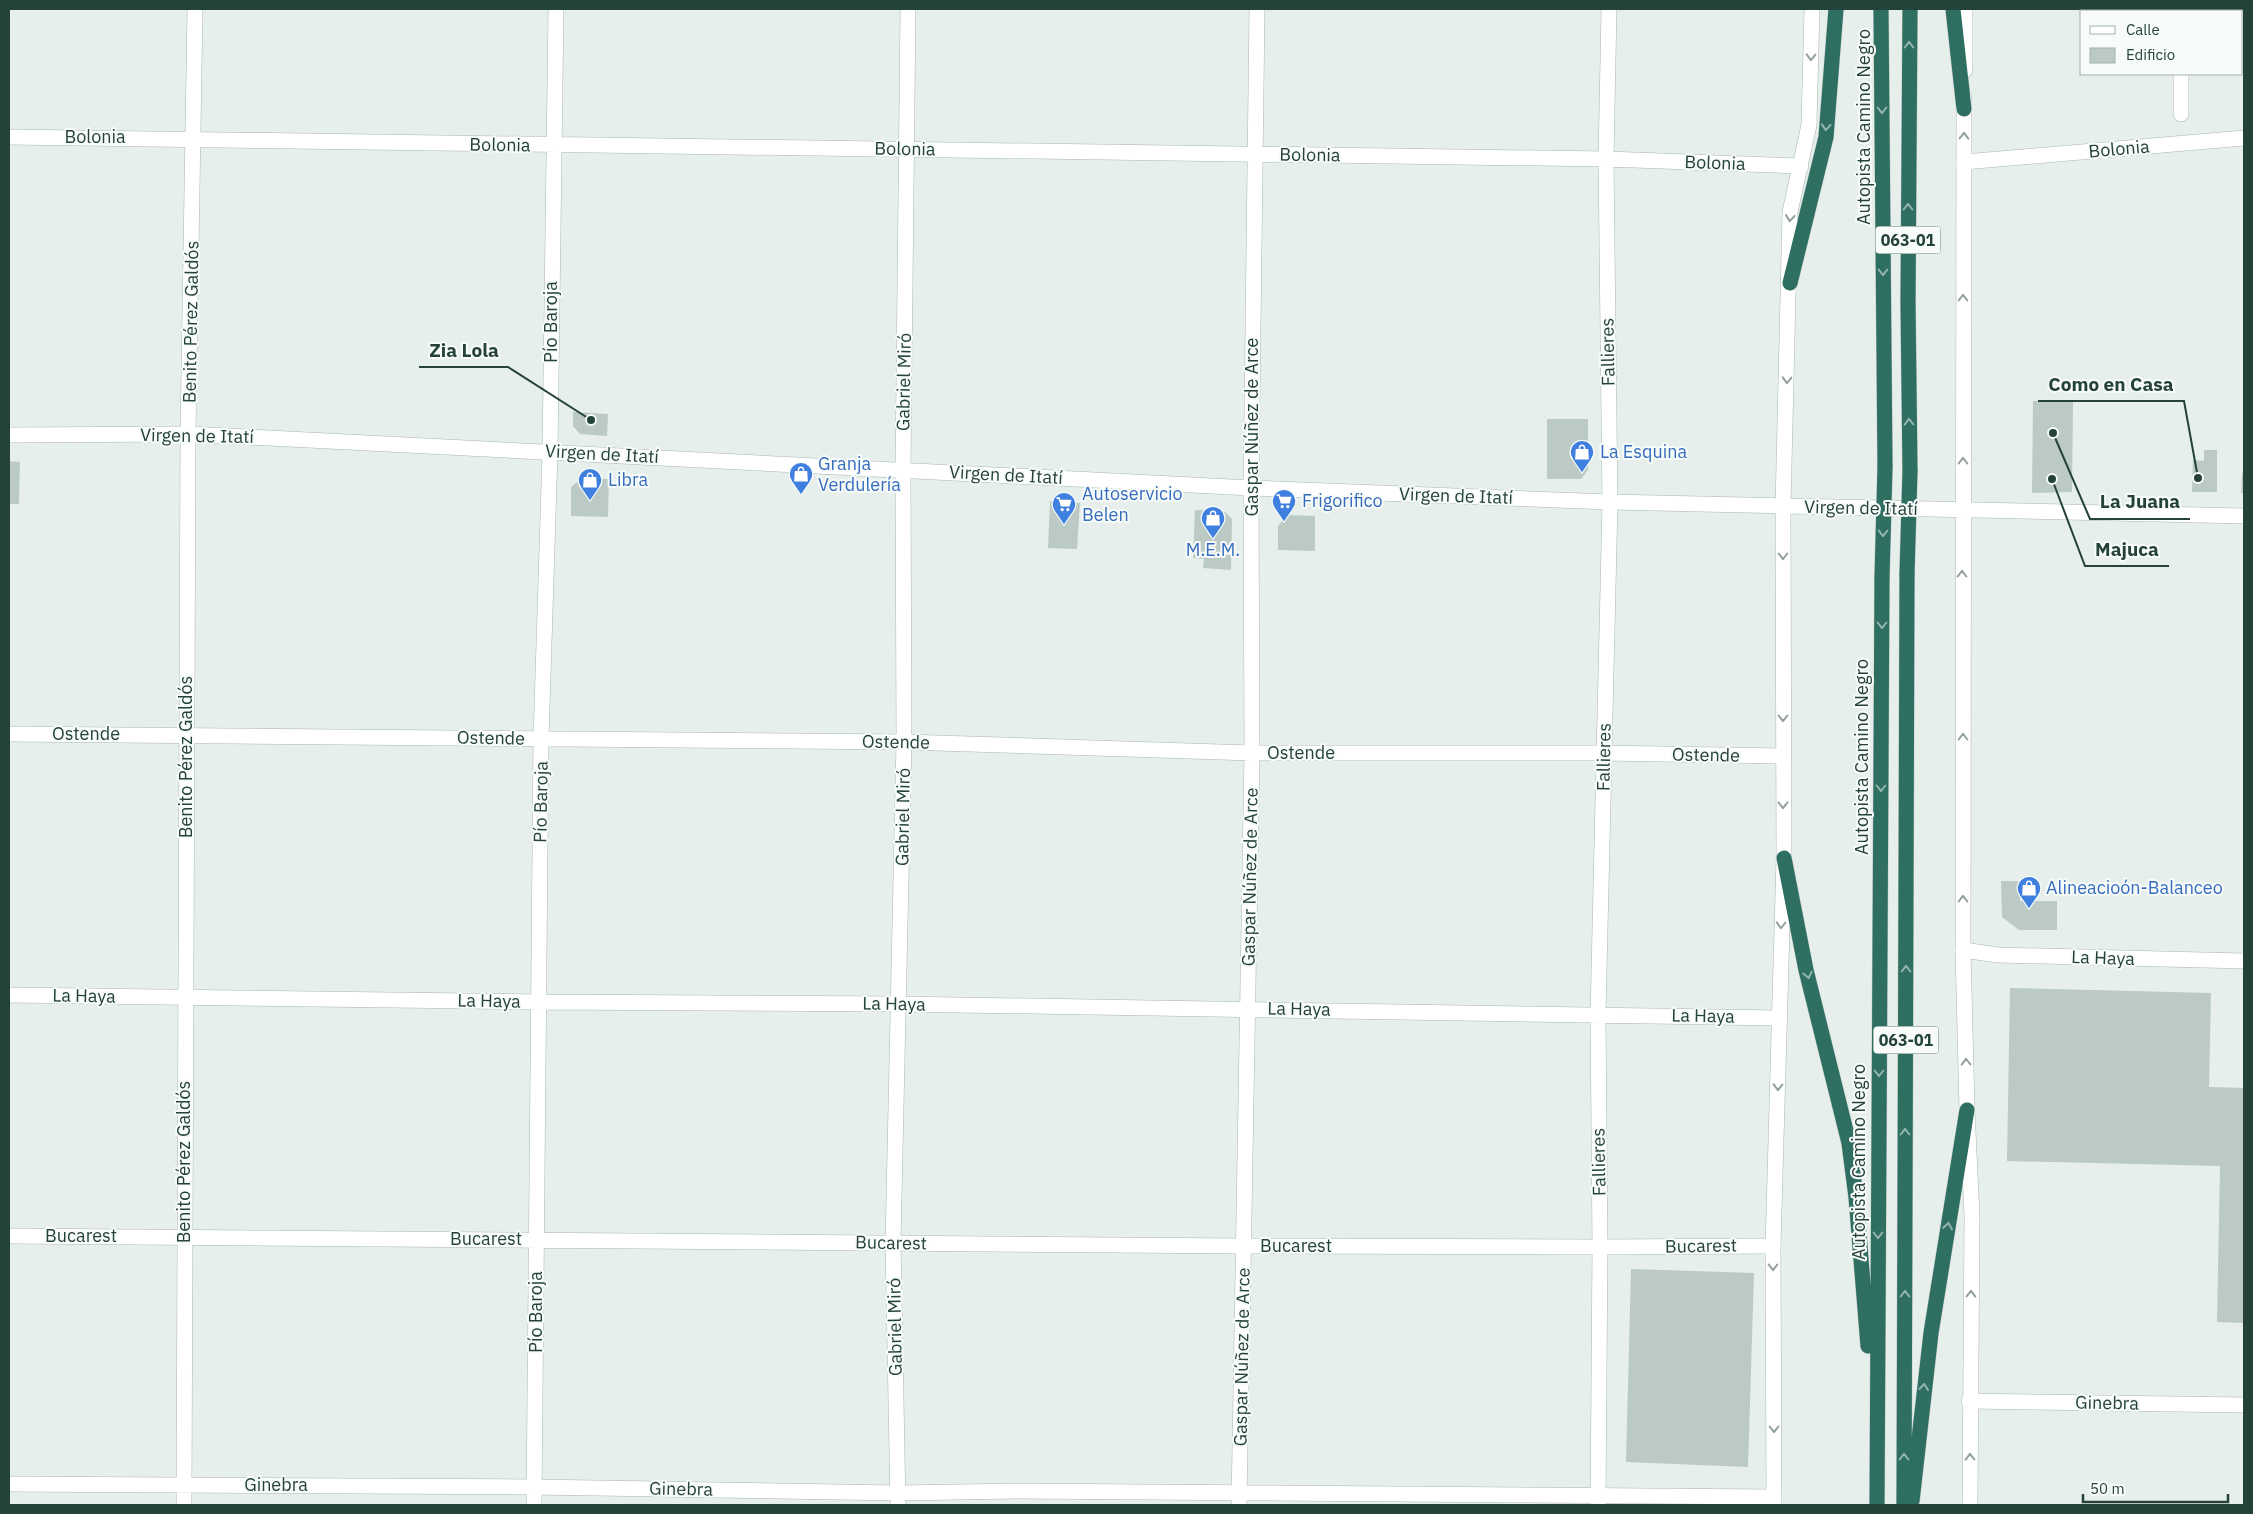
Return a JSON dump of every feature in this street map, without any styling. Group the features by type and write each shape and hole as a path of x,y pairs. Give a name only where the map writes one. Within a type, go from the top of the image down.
{"highway":[{"path":"1790,283 1826,136 1836,9"},
{"name":"Autopista Camino Negro","path":"1877,1505 1882,577 1885,467 1881,9"},
{"name":"063-01","path":"1904,1505 1907,574 1910,471 1908,303 1910,9"},
{"path":"1953,9 1964,109"},
{"path":"1784,858 1806,970 1849,1143 1856,1197 1876,1442"},
{"path":"1912,1505 1930,1333 1966,1110"}],"street":[{"name":"Benito Pérez Galdós","path":"184,1505 188,434 195,9"},
{"name":"Pío Baroja","path":"534,1505 541,739 550,452 556,9"},
{"name":"Gabriel Miró","path":"898,1499 894,1243 904,742 903,470 908,9"},
{"name":"Gaspar Núñez de Arce","path":"1239,1498 1252,753 1251,488 1256,9"},
{"name":"Fallieres","path":"1598,1500 1600,1247 1598,1015 1610,502 1606,159 1609,9"},
{"path":"1774,1501 1773,1246 1784,858 1783,507 1790,283 1790,212 1807,143 1810,110 1812,9"},
{"path":"1965,9 1962,510 1963,950 1966,1110 1972,1216 1969,1401 1970,1505"},
{"path":"2181,75 2181,114"},
{"name":"Bolonia","path":"9,137 194,138 553,146 1606,159 1801,166"},
{"name":"Bolonia","path":"1964,162 2244,138"},
{"name":"Virgen de Itatí","path":"9,435 188,434 1251,488 1610,502 2244,516"},
{"name":"Ostende","path":"9,734 904,742 1252,753 1604,753 1783,756"},
{"name":"La Haya","path":"1963,950 1998,955 2244,962"},
{"name":"La Haya","path":"9,995 1248,1008 1778,1018"},
{"name":"Bucarest","path":"9,1236 1244,1246 1773,1246"},
{"name":"Ginebra","path":"1969,1401 2244,1405"},
{"name":"Ginebra","path":"9,1484 535,1487 898,1499 1017,1491 1239,1498 1774,1501"}],"building":[{"path":"2033,401 2073,402 2072,492 2032,493"},
{"path":"573,412 608,414 607,436 580,434 573,426"},
{"path":"1547,419 1588,419 1588,470 1581,479 1547,479"},
{"path":"2204,450 2217,450 2217,492 2192,492 2193,460 2204,461"},
{"path":"9,461 20,462 19,504 9,504"},
{"path":"2242,473 2244,473 2244,493 2241,493"},
{"name":"Libra","path":"582,478 609,479 608,517 571,516 571,487"},
{"name":"Autoservicio Belen","path":"1050,501 1080,503 1077,549 1048,548"},
{"name":"M.E.M.","path":"1195,510 1224,511 1232,519 1231,570 1203,568 1204,559 1193,558"},
{"path":"1287,515 1315,516 1315,551 1278,550 1278,526"},
{"name":"Alineacioón-Balanceo","path":"2001,881 2020,881 2020,901 2057,901 2057,930 2019,930 2002,917"},
{"path":"2010,988 2211,993 2209,1087 2244,1088 2244,1323 2217,1322 2220,1166 2007,1161"},
{"path":"1631,1269 1754,1273 1748,1467 1626,1462"}],"place":[{"name":"Zia Lola","path":"591,420"},
{"name":"La Juana","path":"2053,433"},
{"name":"La Esquina","path":"1582,473"},
{"name":"Como en Casa","path":"2198,478"},
{"name":"Majuca","path":"2052,479"},
{"name":"Granja Verdulería","path":"801,495"},
{"name":"Libra","path":"590,501"},
{"name":"Frigorifico","path":"1284,522"},
{"name":"Autoservicio Belen","path":"1064,525"},
{"name":"M.E.M.","path":"1213,539"},
{"name":"Alineacioón-Balanceo","path":"2029,909"}]}
